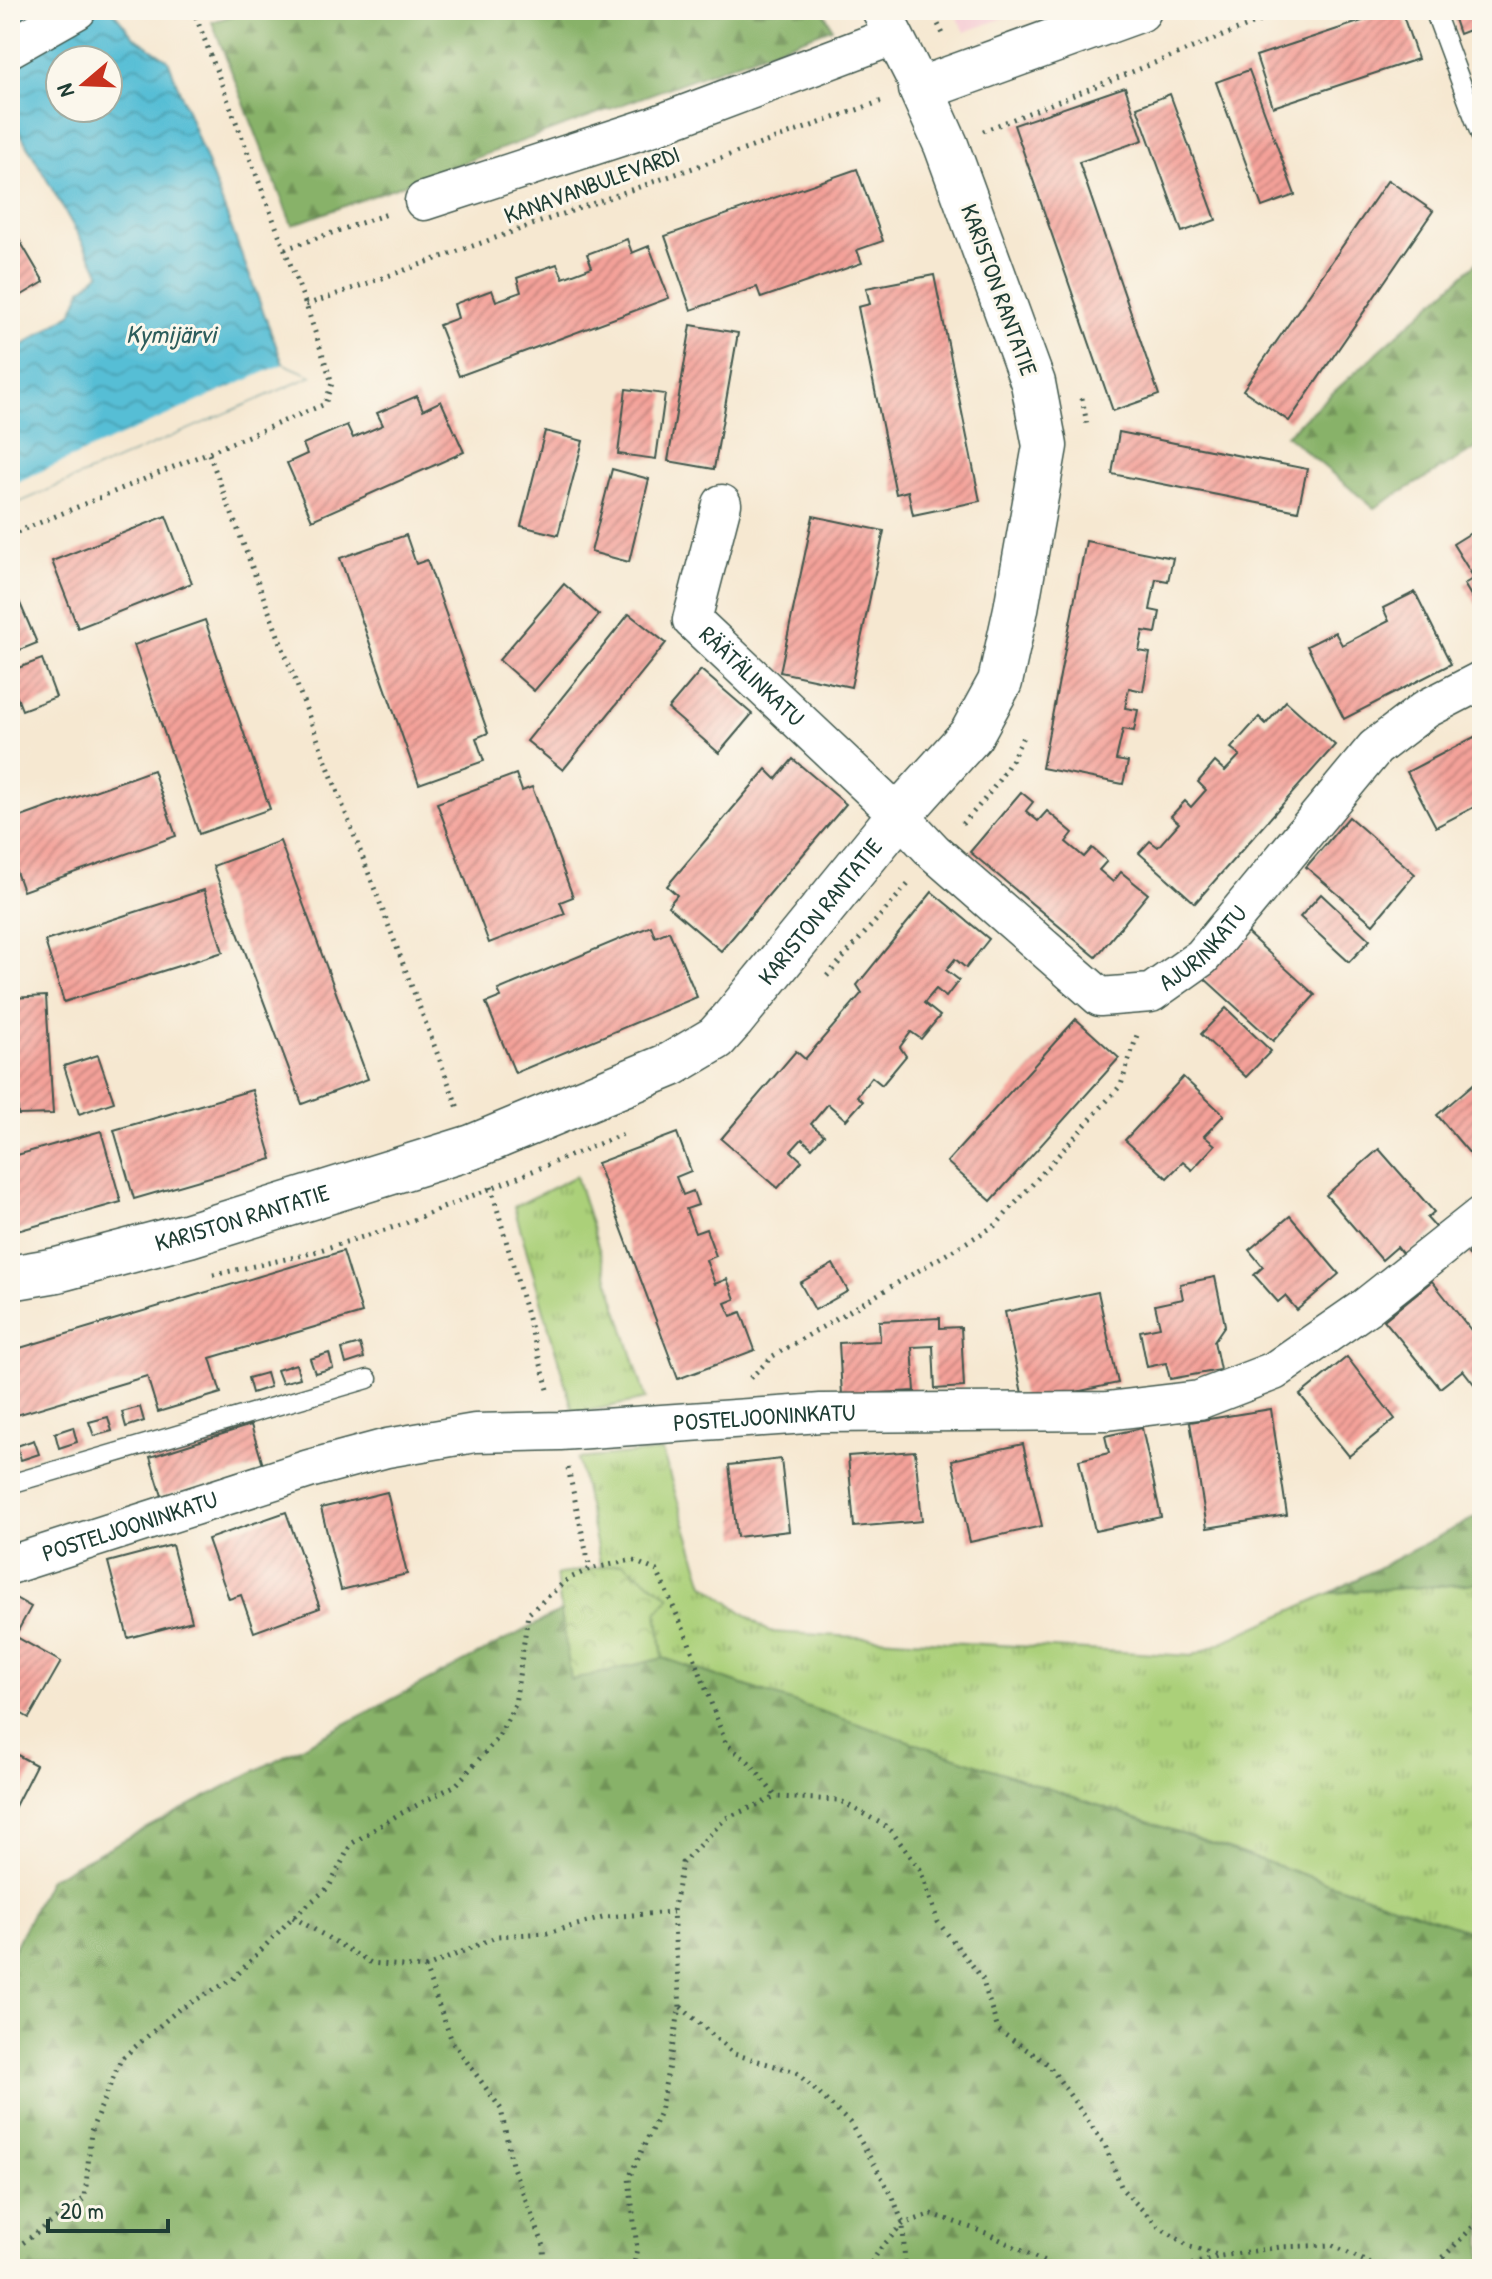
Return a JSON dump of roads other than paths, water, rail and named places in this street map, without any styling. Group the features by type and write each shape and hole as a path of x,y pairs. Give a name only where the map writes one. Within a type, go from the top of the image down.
{"street":[{"path":"10,48 77,10"},
{"path":"424,201 654,126 887,23 906,93 1139,10"},
{"name":"KARISTON RANTATIE","path":"10,1278 57,1270 189,1235 472,1147 672,1064 716,1038 899,815 971,735 1000,682 1045,446 1033,383 946,145 906,93"},
{"name":"RÄÄTÄLINKATU","path":"722,504 692,620 899,815"},
{"name":"AJURINKATU","path":"899,815 934,852 1100,997 1151,993 1202,957 1375,748 1426,709 1482,680"},
{"name":"POSTELJOONINKATU","path":"10,1565 309,1469 387,1448 475,1433 560,1431 821,1413 1107,1411 1199,1400 1274,1371 1366,1307 1482,1215"}],"lane":[{"path":"1434,10 1482,139"},
{"path":"10,1484 368,1379"}],"water":[{"name":"Kymijärvi","path":"10,10 112,10 134,37 168,60 283,364 311,376 10,506 10,354 72,313 82,289 100,273 10,115"}]}
